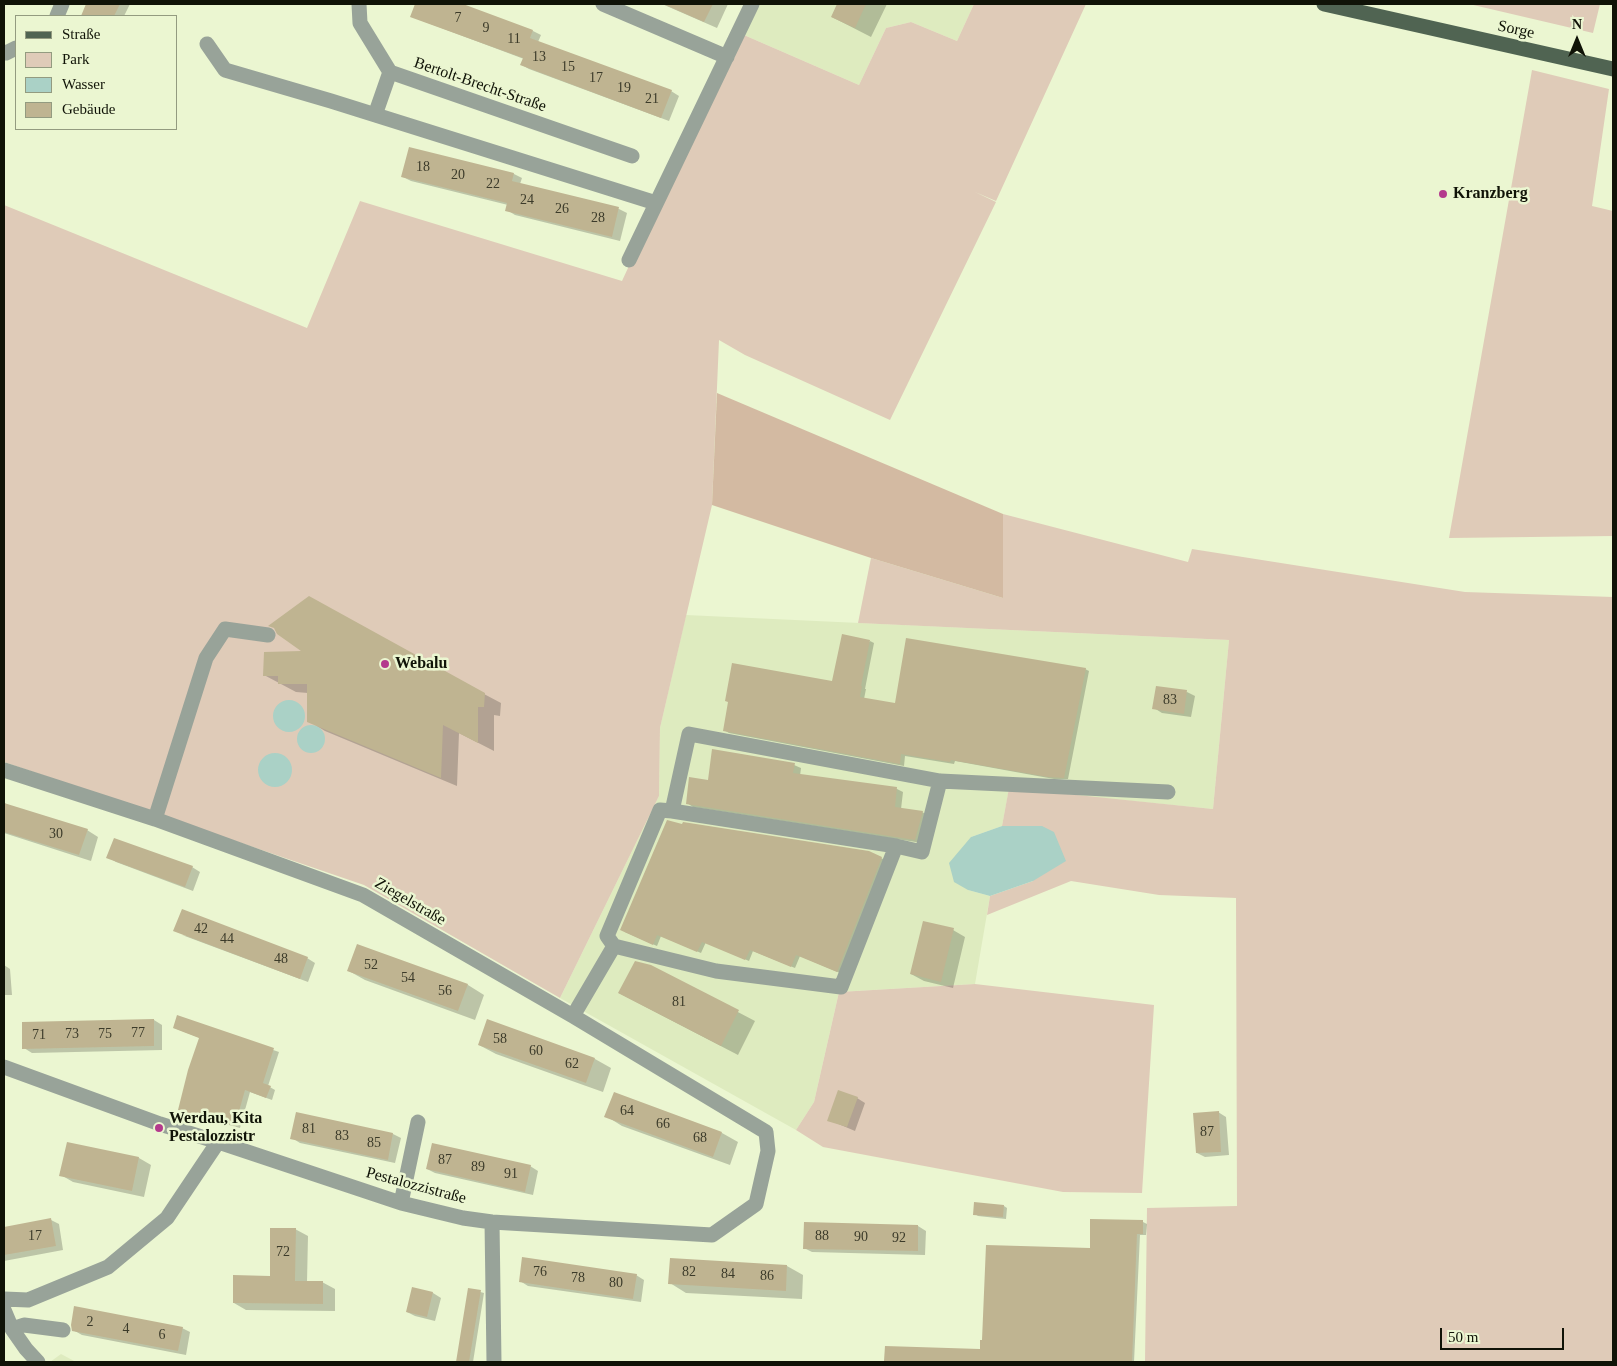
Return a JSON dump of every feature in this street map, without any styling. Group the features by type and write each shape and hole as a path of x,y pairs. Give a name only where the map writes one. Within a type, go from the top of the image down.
{"main road":[{"name":"Sorge","path":"1324,4 1613,69"}],"street":[{"name":"Bertolt-Brecht-Straße","path":"359,4 360,23 390,72 632,156"},
{"path":"603,4 727,57"},
{"path":"629,260 752,4"},
{"path":"207,44 225,70 656,203"},
{"path":"375,115 390,72"},
{"path":"155,819 206,658 225,629 268,635"},
{"path":"672,811 689,734 940,781 1168,792"},
{"name":"Ziegelstraße","path":"4,770 155,819 363,895 573,1016 766,1132"},
{"path":"896,846 841,987 716,972 614,946 607,936 660,810 896,846 922,852 940,781"},
{"path":"573,1016 614,946"},
{"name":"Pestalozzistraße","path":"4,1067 160,1124 400,1203 463,1218 492,1222 712,1235 756,1204 768,1151 766,1132"},
{"path":"400,1203 418,1122"},
{"path":"4,1299 28,1300 108,1267 167,1218 218,1142"},
{"path":"492,1222 494,1362"},
{"path":"4,1310 12,1329 38,1362"},
{"path":"12,1329 24,1325 63,1330"}],"shaded area":[{"path":"750,4 974,4 957,41 911,22 886,28 859,85 737,32"},
{"path":"717,393 1003,514 1003,598 871,558 712,505"},
{"path":"686,615 1229,640 1213,809 1009,789 1002,826 971,837 968,890 990,896 975,984 839,992 814,1102 796,1130 560,998 659,796 660,728"},
{"path":"61,1354 76,1362 50,1362"}],"green space":[{"path":"974,4 1086,4 996,201 975,192 996,202 890,420 745,355 719,340 712,505 660,728 659,796 560,998 364,885 4,762 4,205 307,328 360,201 622,281 737,32 859,85 886,28 911,22 957,41"},
{"path":"1469,4 1600,4 1593,33"},
{"path":"1532,70 1609,89 1592,206 1613,211 1613,536 1449,538"},
{"path":"1003,514 1188,562 1192,549 1465,592 1613,597 1613,1362 1145,1362 1147,1208 1237,1206 1236,898 1159,895 1071,881 987,915 990,896 1033,881 1042,826 1002,826 1009,788 1213,809 1229,640 858,623 871,558 1003,598"},
{"path":"975,984 1154,1005 1142,1193 1063,1192 823,1147 796,1130 814,1102 839,992"}],"water":[{"path":"289,700 295,701 300,705 304,710 304,722 300,727 295,731 289,732 283,731 278,727 274,722 273,716 274,710 278,705 283,701"},
{"path":"311,725 321,729 325,739 321,749 311,753 301,749 297,739 301,729"},
{"path":"275,753 287,758 292,770 287,782 275,787 263,782 258,770 263,758"},
{"path":"1002,826 1042,826 1054,832 1066,861 1033,881 990,896 968,890 954,882 949,863 971,837"}],"building":[{"path":"86,4 120,4 114,15 81,15"},
{"path":"415,4 463,4 533,30 530,38 672,90 661,118 520,65 523,58 410,17"},
{"path":"663,4 713,4 704,22"},
{"path":"837,4 866,4 855,28 831,17"},
{"path":"409,147 514,173 512,181 619,207 612,237 505,211 507,203 401,177"},
{"path":"309,596 485,693 484,707 478,707 478,743 443,725 441,778 307,722 307,684 278,684 278,676 263,676 264,652 301,651 277,634 274,628 268,626"},
{"path":"842,634 870,640 860,697 895,703 906,638 1086,668 1064,778 901,754 900,764 723,731 728,702 725,701 732,663 832,681"},
{"path":"1156,686 1187,690 1184,714 1152,709"},
{"path":"712,749 795,763 793,773 897,787 895,807 923,811 915,840 686,804 689,777 708,780"},
{"path":"4,803 88,829 79,855 4,832"},
{"path":"667,820 682,824 683,822 869,851 882,857 837,972 796,955 791,967 750,950 745,960 702,942 697,952 657,935 653,945 620,930"},
{"path":"114,838 193,866 185,887 106,858"},
{"path":"182,909 308,957 300,979 173,931"},
{"path":"923,921 954,928 941,982 910,974"},
{"path":"357,944 468,984 458,1011 347,971"},
{"path":"635,961 651,965 739,1010 721,1046 618,993"},
{"path":"177,1015 274,1048 263,1083 271,1086 266,1098 245,1090 235,1126 178,1110 188,1070 199,1038 173,1028"},
{"path":"154,1019 154,1046 22,1049 22,1022"},
{"path":"487,1019 595,1058 586,1083 478,1045"},
{"path":"838,1090 858,1097 847,1127 827,1121"},
{"path":"614,1092 722,1132 713,1157 604,1117"},
{"path":"1219,1111 1221,1152 1196,1153 1193,1113"},
{"path":"296,1112 393,1133 388,1160 290,1139"},
{"path":"67,1142 139,1157 132,1191 59,1176"},
{"path":"432,1143 531,1165 525,1192 426,1169"},
{"path":"974,1202 1004,1205 1003,1217 973,1215"},
{"path":"51,1218 56,1246 4,1255 4,1227"},
{"path":"1090,1219 1143,1220 1143,1234 1137,1234 1132,1362 884,1361 885,1346 980,1349 986,1245 1090,1248"},
{"path":"804,1222 918,1225 918,1251 803,1249"},
{"path":"270,1228 296,1228 295,1281 323,1281 323,1304 233,1303 233,1275 270,1276"},
{"path":"522,1257 637,1274 633,1299 519,1282"},
{"path":"670,1258 787,1265 786,1291 668,1284"},
{"path":"412,1287 433,1292 427,1317 406,1312"},
{"path":"468,1288 481,1290 469,1362 456,1362"},
{"path":"74,1306 183,1327 178,1351 72,1331"}],"place":[{"name":"Kranzberg","path":"1443,194"},
{"name":"Webalu","path":"385,664"},
{"name":"Werdau, Kita Pestalozzistr","path":"159,1128"}]}
